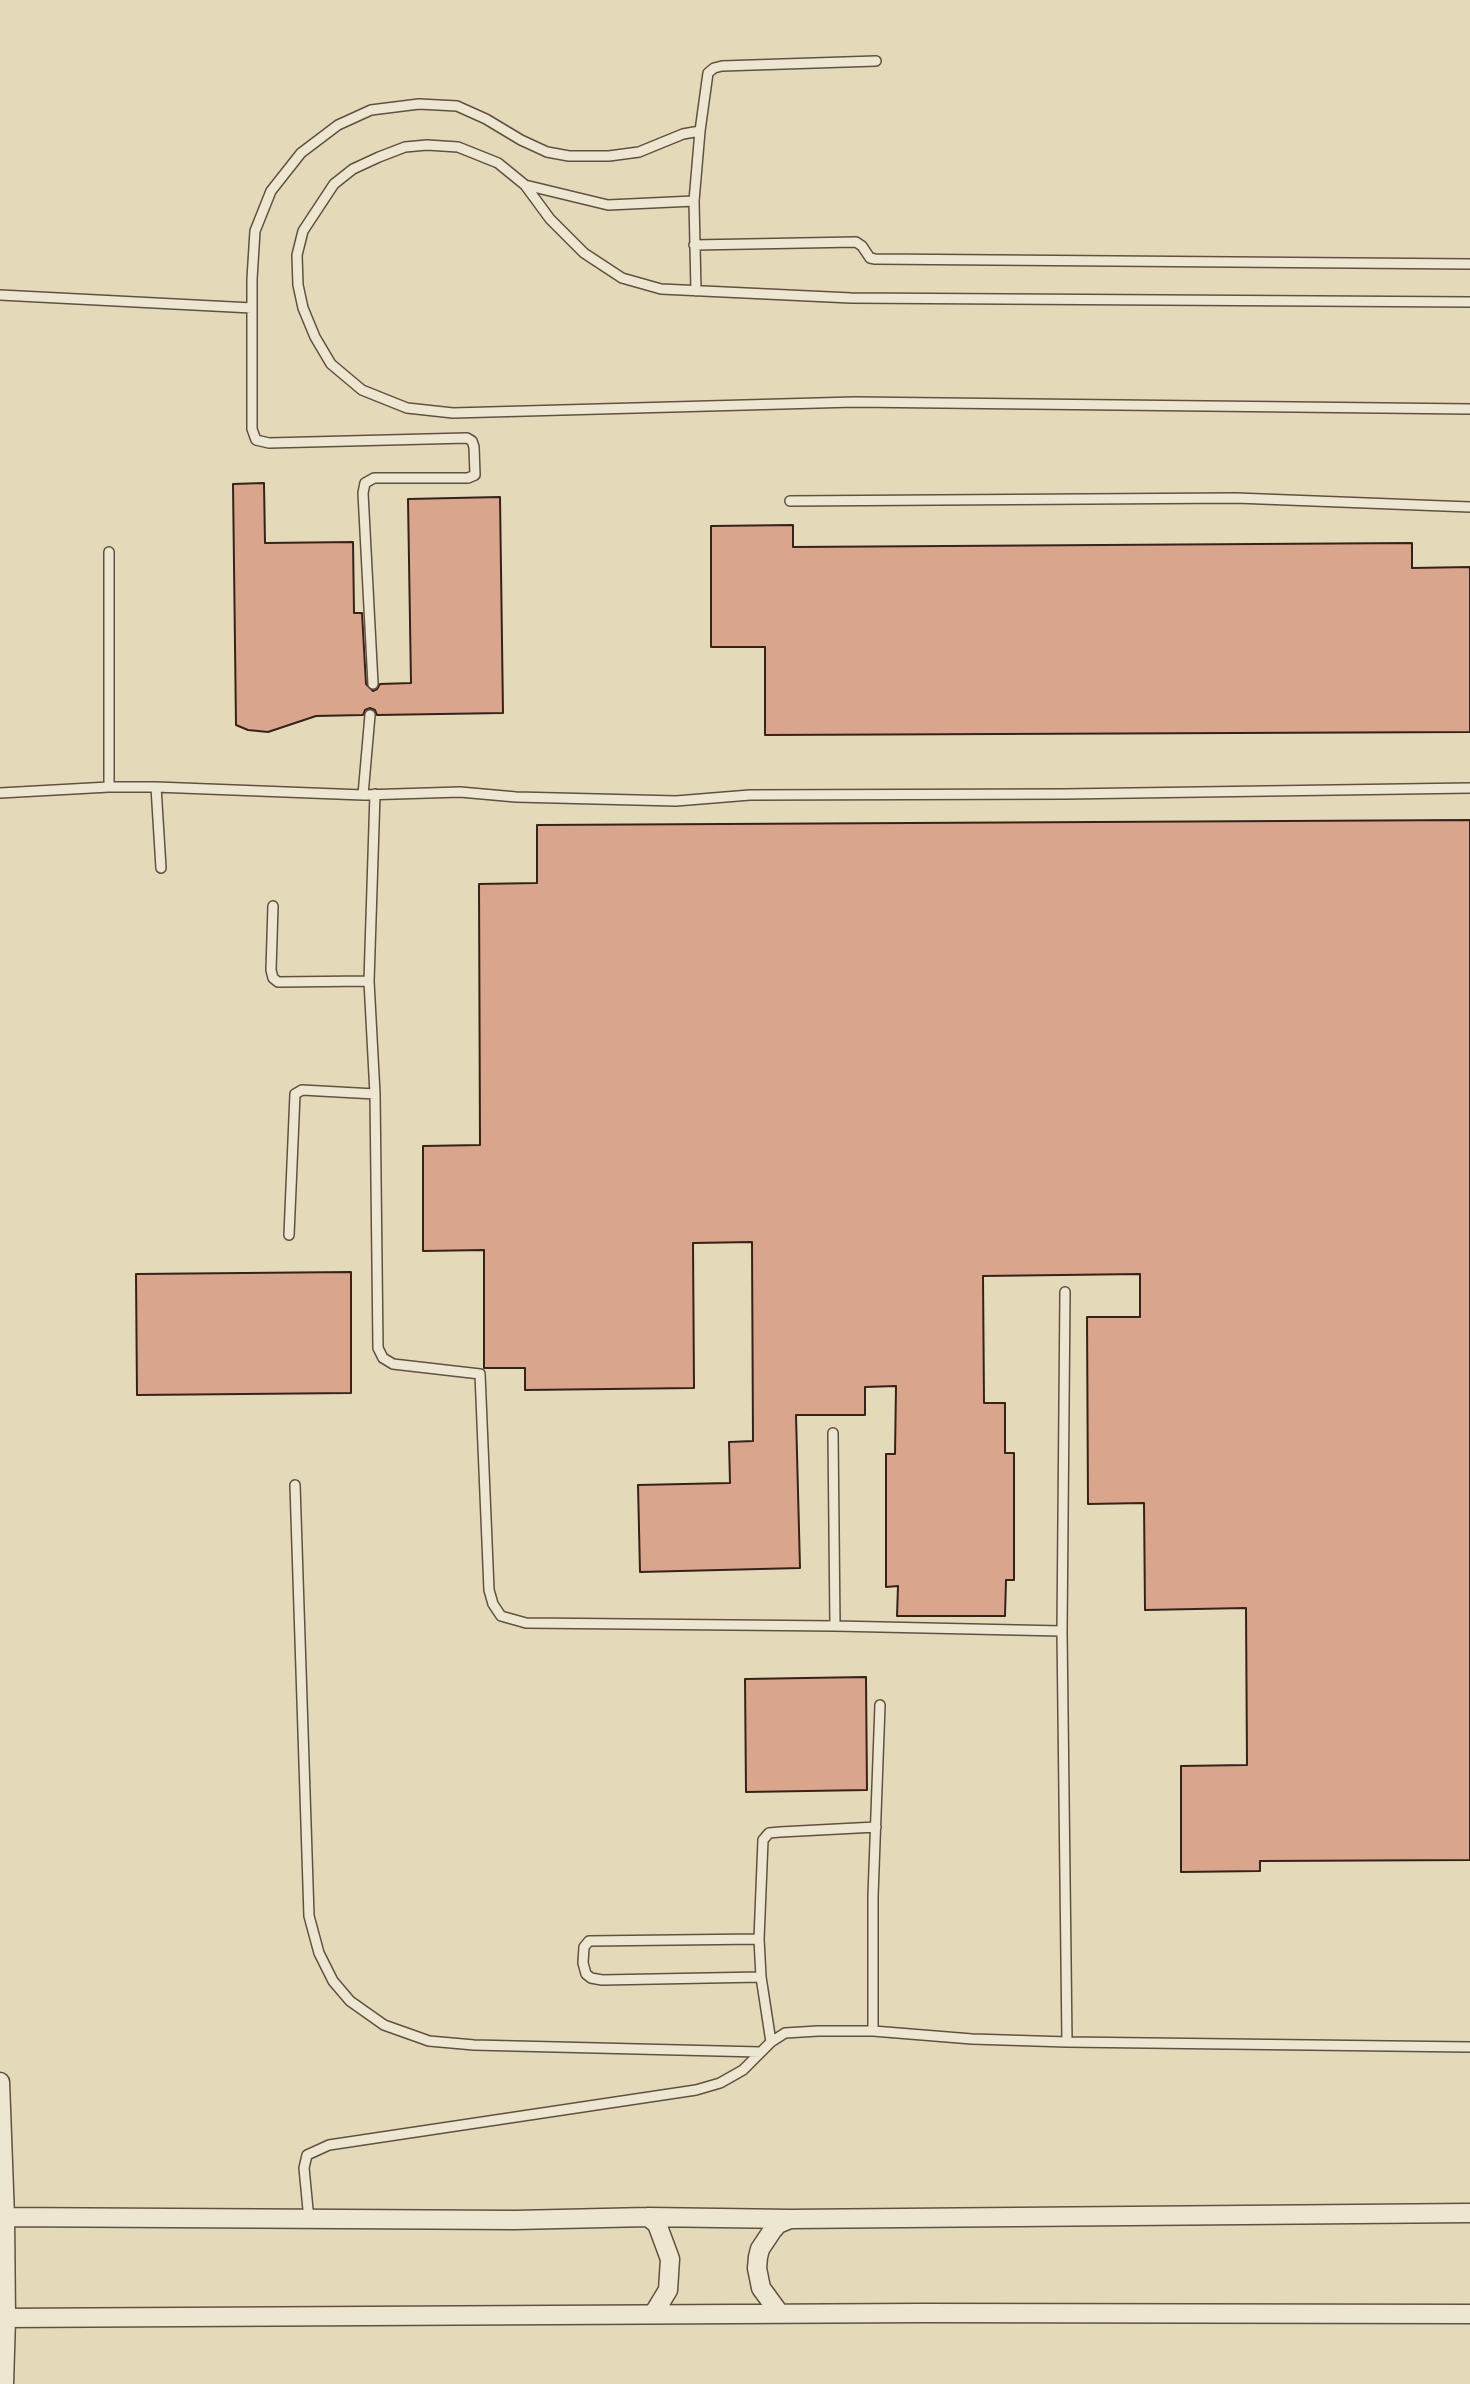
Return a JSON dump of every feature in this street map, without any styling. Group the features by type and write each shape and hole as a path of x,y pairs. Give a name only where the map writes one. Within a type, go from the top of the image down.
{"street":[{"path":"0,2082 4,2384"},
{"path":"2,2217 515,2220 1470,2213"},
{"path":"648,2217 657,2224 670,2259 668,2290 654,2313"},
{"path":"780,2314 761,2288 758,2257 765,2239 778,2224 790,2218"},
{"path":"3,2318 921,2312 1470,2314"}],"lane":[{"path":"696,291 694,201 699,131 708,73 714,68 876,61"},
{"path":"373,684 363,492 365,483 374,478 468,478 475,475 474,447 472,441 467,438 256,440 251,429 256,231 271,191 301,153 338,125 371,110 419,104 457,106 486,119 520,140 547,152 569,156 608,156 639,152 683,134 699,131"},
{"path":"1470,302 851,298 661,289 622,278 584,253 550,219 525,185 498,163 458,147 427,145 405,147 379,157 354,169 334,184 303,232 297,255 298,285 303,308 315,337 331,364 362,390 407,408 453,413 853,402 1470,409"},
{"path":"525,185 608,205 694,201"},
{"path":"694,246 856,242 870,258 875,259 1470,264"},
{"path":"0,295 252,308"},
{"path":"790,501 1236,498 1470,507"},
{"path":"109,552 109,787"},
{"path":"363,795 370,715"},
{"path":"156,787 161,868"},
{"path":"0,793 156,787 363,795 460,792 516,797 676,801 750,795 1470,788"},
{"path":"375,794 369,981 375,1094 377,1348 383,1358 393,1364 480,1374 489,1590 493,1605 501,1616 526,1623 1062,1631"},
{"path":"273,906 271,970 278,982 369,981"},
{"path":"289,1236 295,1094 302,1090 375,1094"},
{"path":"1065,1292 1062,1631 1067,2042"},
{"path":"833,1433 835,1626"},
{"path":"295,1485 309,1916 320,1953 333,1981 350,2001 384,2025 429,2041 474,2045 760,2052"},
{"path":"873,2031 873,1896 880,1705"},
{"path":"771,2042 761,1977 759,1939 763,1840 769,1833 876,1827"},
{"path":"759,1939 589,1941 584,1947 583,1963 586,1974 601,1980 761,1977"},
{"path":"309,2220 304,2168 307,2155 329,2145 696,2090 720,2083 743,2070 771,2042 785,2034 873,2031 972,2039 1067,2042 1470,2047"}],"building":[{"path":"264,483 265,543 353,542 354,613 362,613 366,684 373,691 380,684 411,683 408,499 500,497 503,713 377,715 375,710 370,708 365,710 363,715 316,716 268,732 248,730 236,725 233,484"},
{"path":"793,525 793,547 1412,543 1412,568 1470,567 1470,732 765,735 765,647 711,647 711,526"},
{"path":"1470,820 1470,1860 1260,1861 1260,1871 1181,1872 1181,1766 1247,1765 1246,1608 1145,1610 1144,1503 1088,1504 1087,1317 1140,1317 1140,1274 983,1276 984,1403 1005,1403 1005,1453 1014,1453 1014,1580 1006,1580 1005,1616 897,1616 898,1586 886,1587 886,1454 895,1454 896,1386 865,1387 865,1415 796,1415 800,1568 640,1572 638,1485 730,1483 729,1442 753,1441 752,1242 693,1243 694,1388 525,1390 525,1368 484,1368 484,1250 423,1251 423,1146 480,1145 479,884 537,883 537,825"},
{"path":"351,1272 351,1393 137,1395 136,1274"},
{"path":"866,1677 867,1790 746,1792 745,1679"}]}
